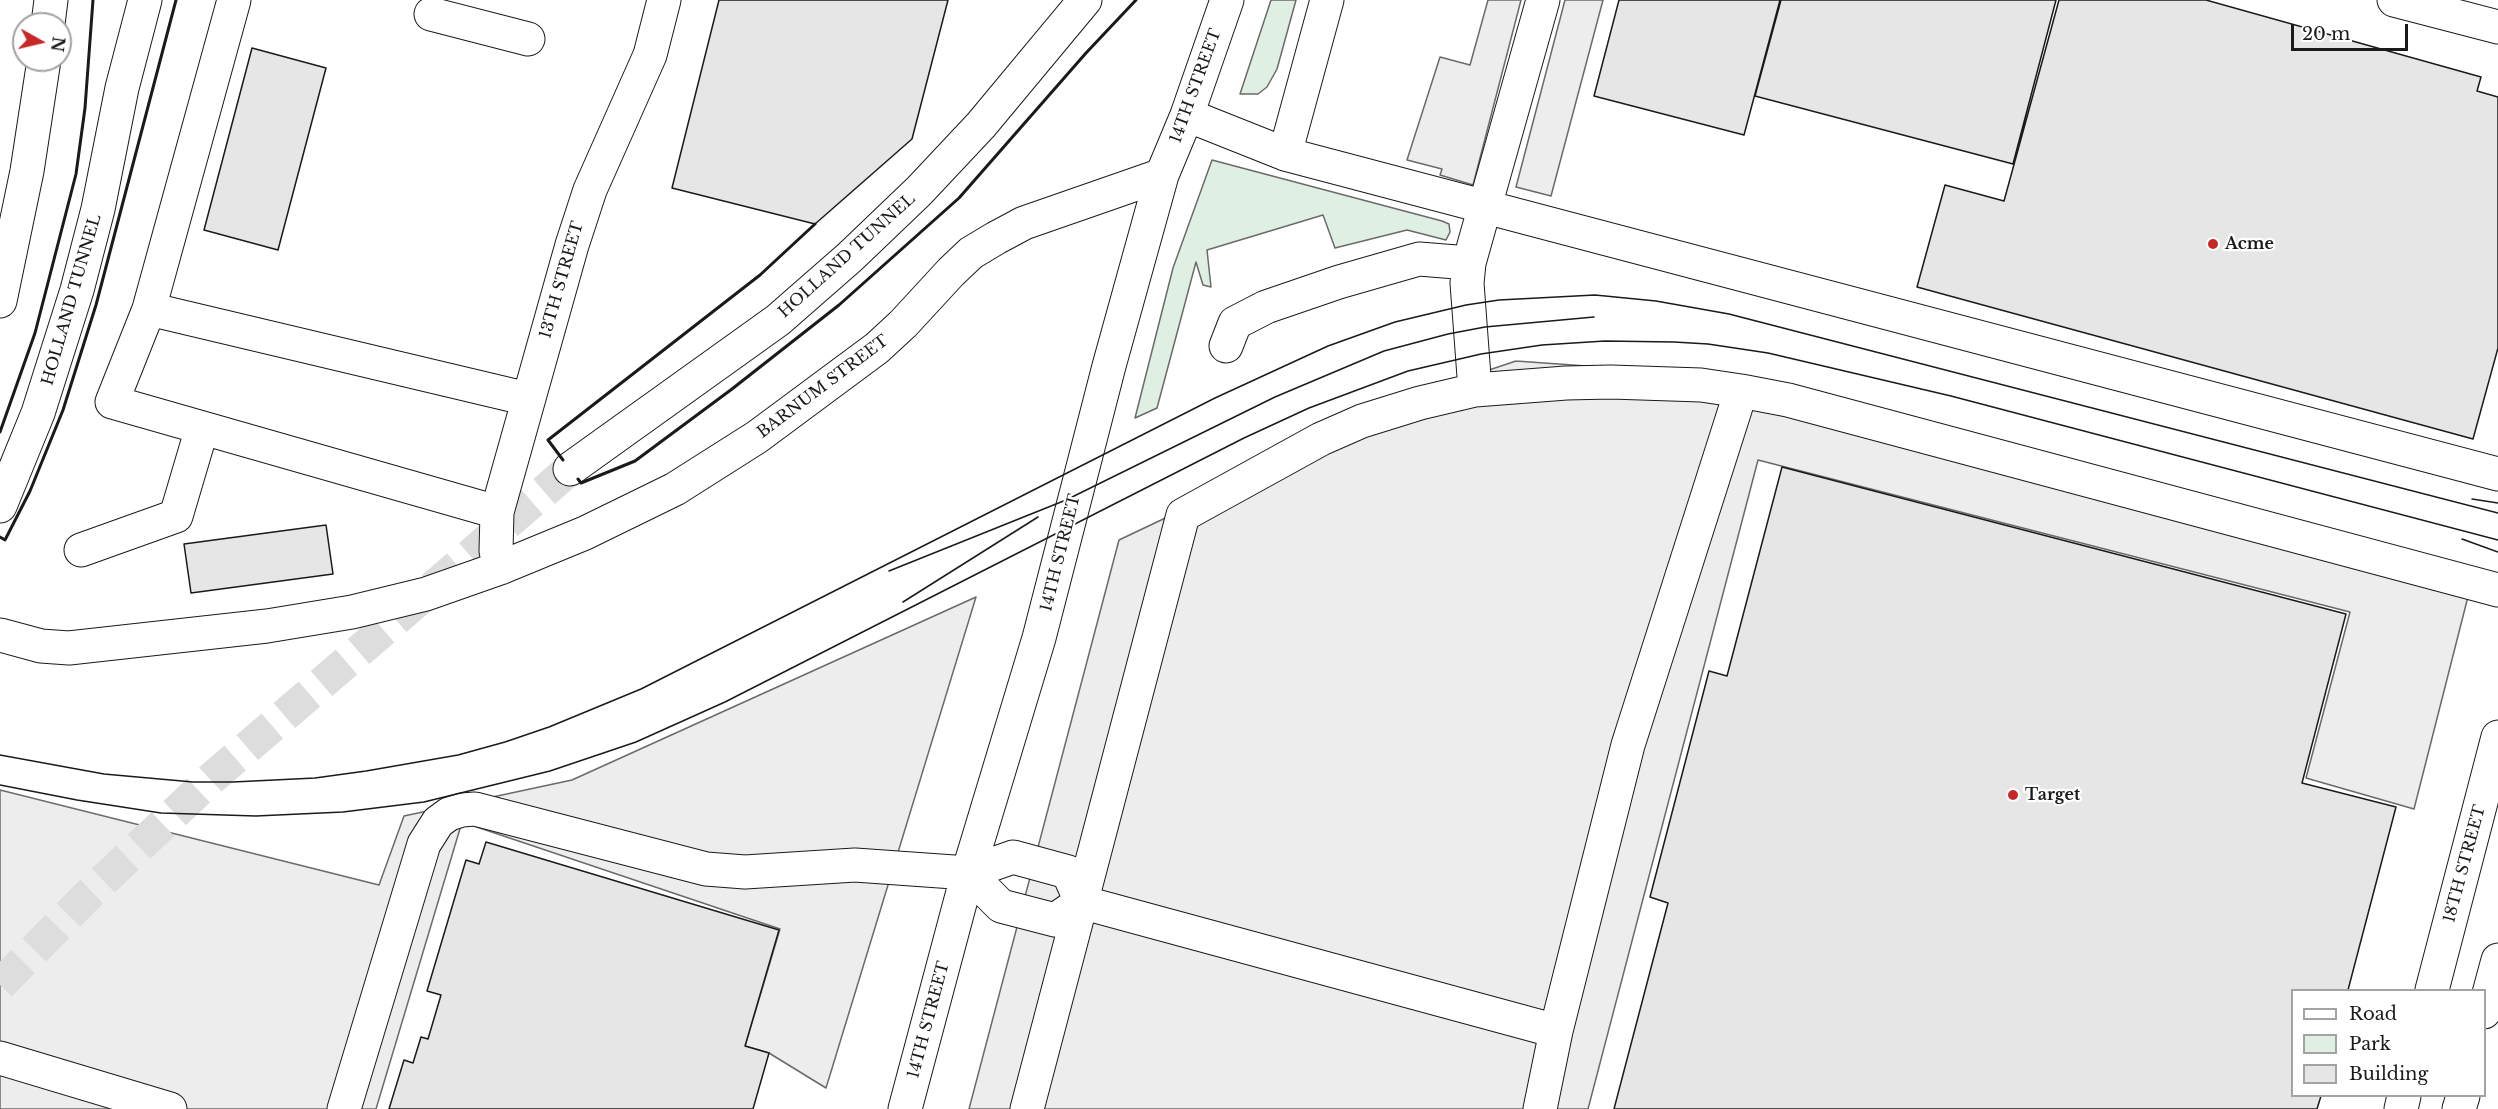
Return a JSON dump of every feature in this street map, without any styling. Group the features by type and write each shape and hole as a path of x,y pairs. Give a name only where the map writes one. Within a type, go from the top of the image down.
{"main road":[{"name":"HOLLAND TUNNEL","path":"122,88 134,0"},
{"name":"HOLLAND TUNNEL","path":"0,506 38,413 65,329 98,209 122,88 145,0"},
{"path":"234,0 149,309 112,402 497,512"},
{"name":"13TH STREET","path":"500,568 496,551 497,512 580,217 650,55 664,0"},
{"name":"HOLLAND TUNNEL","path":"570,469 778,320 841,265 919,191 973,133 1085,0"},
{"name":"14TH STREET","path":"905,1109 968,873 1039,638 1108,366 1162,175 1187,115 1227,0"},
{"path":"1286,154 1327,0"},
{"path":"1476,390 1467,283 1470,263 1543,0"},
{"path":"2394,0 2460,8 2498,27"},
{"path":"431,14 528,39"},
{"path":"0,301 27,171 42,72"},
{"path":"1187,115 1286,154 2498,474"},
{"name":"BARNUM STREET","path":"0,635 29,644 69,648 267,626 352,612 416,596 500,568 585,533 675,489 757,436 877,348 971,253 996,238 1024,223 1162,175"},
{"path":"1226,346 1235,323 1266,307 1419,259 1470,263"},
{"path":"149,309 528,399"},
{"path":"1027,1109 1183,515 1321,440 1362,421 1419,403 1476,390 1566,382 1701,385 1811,406 2498,590"},
{"path":"1540,1109 1556,1031 1628,745 1741,391"},
{"path":"81,550 176,516 202,428"},
{"name":"18TH STREET","path":"2432,989 2498,737"},
{"path":"344,1109 424,844 438,822 449,813 475,809 706,869 745,872 855,865 968,873 1013,857 1068,872 1081,902"},
{"path":"968,873 1001,906 1044,918 1055,920 1081,902 1556,1031"},
{"path":"2486,1005 2498,960"},
{"path":"0,1058 170,1109"}],"green space":[{"path":"1271,0 1296,0 1277,69 1267,87 1258,94 1240,94"},
{"path":"1212,160 1442,221 1449,224 1450,232 1446,240 1407,230 1335,248 1323,215 1207,250 1211,287 1203,285 1196,262 1157,408 1135,418 1173,268"}],"shaded area":[{"path":"1488,0 1521,0 1473,185 1440,175 1442,169 1407,160 1440,57 1470,65"},
{"path":"1565,0 1603,0 1551,196 1516,187"},
{"path":"1516,361 1657,371 2474,573 2414,809 2306,778 2350,612 1758,460 1588,1109 969,1109 1119,540 1450,383"},
{"path":"976,597 826,1088 769,1053 745,1046 780,929 462,822 376,1109 0,1109 0,790 379,885 404,816 572,780"}],"building":[{"path":"719,0 948,0 912,139 815,224 672,188"},
{"path":"1619,0 1780,0 1744,135 1594,96"},
{"path":"1781,0 2056,0 2013,164 1755,96"},
{"name":"Acme","path":"2059,0 2206,0 2481,77 2477,91 2498,97 2498,348 2473,439 1917,287 1945,185 2004,201"},
{"path":"252,48 326,68 278,250 204,230"},
{"name":"Target","path":"1782,467 2346,614 2302,783 2396,807 2348,989 2291,989 2291,1097 2321,1097 2317,1109 1614,1109 1668,903 1650,897 1709,671 1727,676"},
{"path":"326,525 333,574 191,593 184,544"},
{"path":"486,842 779,930 745,1046 769,1053 753,1109 389,1109 404,1060 413,1063 421,1037 428,1039 441,995 427,991 466,860 479,864"}],"tunnel":[{"path":"0,985 89,894 212,778 570,469"}],"tram line":[{"path":"0,755 104,774 193,782 233,782 315,778 366,771 458,755 505,742 549,727 641,689 1215,398 1328,346 1395,322 1466,305 1499,300 1595,295 1656,301 1729,314 2498,513"},
{"path":"889,571 1066,500 1275,397 1384,351 1485,327 1594,317"},
{"path":"0,785 161,813 256,816 343,812 424,802 550,771 636,742 725,702 1244,438 1309,408 1408,371 1481,354 1542,345 1605,341 1674,342 1708,344 1768,353 1951,396 2498,540"},
{"path":"2472,499 2498,503"},
{"path":"903,602 1038,517"},
{"path":"2462,539 2498,552"}],"wall":[{"path":"0,432 35,333 76,174 85,108 93,0"},
{"path":"0,537 5,540 30,491 63,410 96,305 176,0"},
{"path":"578,479 581,483 635,461 839,305 959,198 1086,53 1136,0"},
{"path":"563,460 548,440 760,275 815,224"}],"place":[{"name":"Acme","path":"2213,244"},
{"name":"Target","path":"2013,795"}]}
